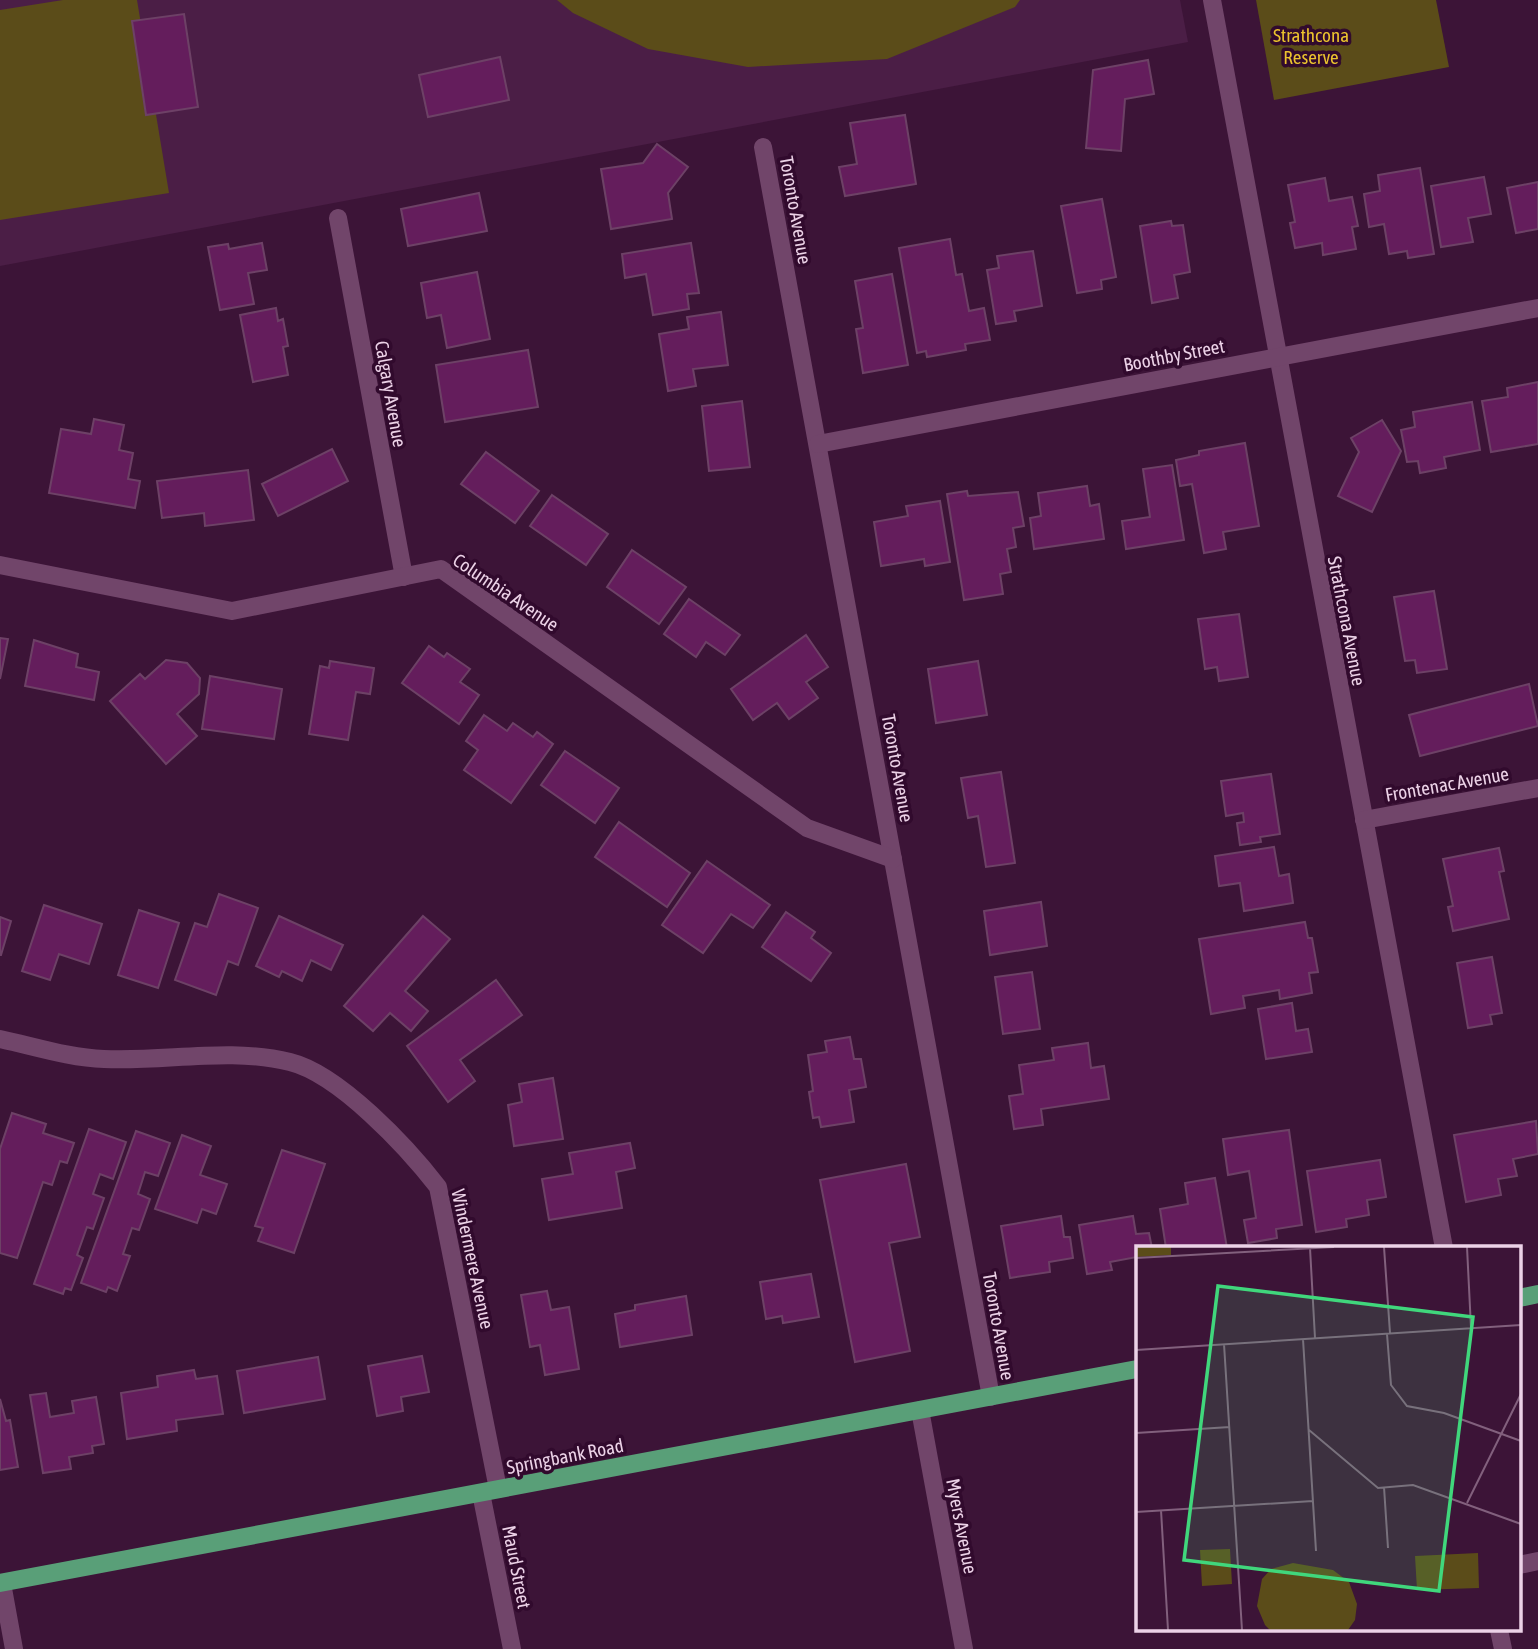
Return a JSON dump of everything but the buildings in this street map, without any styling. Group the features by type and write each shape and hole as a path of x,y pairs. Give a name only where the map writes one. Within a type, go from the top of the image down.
{"main road":[{"path":"1520,1298 1538,1294"},
{"name":"Springbank Road","path":"1,1583 1136,1369"}],"street":[{"name":"Strathcona Avenue","path":"1212,0 1276,357 1444,1246"},
{"name":"Toronto Avenue","path":"763,147 991,1396"},
{"name":"Calgary Avenue","path":"338,218 404,577"},
{"name":"Boothby Street","path":"818,444 1538,308"},
{"name":"Columbia Avenue","path":"0,565 232,611 441,569 807,828 893,859"},
{"name":"Frontenac Avenue","path":"1364,820 1538,788"},
{"name":"Windermere Avenue","path":"0,1039 102,1059 242,1054 292,1062 325,1077 374,1118 414,1155 438,1187 489,1491"},
{"name":"Myers Avenue","path":"920,1410 964,1649"},
{"name":"Maud Street","path":"489,1491 512,1649"},
{"path":"1520,1565 1538,1561"},
{"path":"1,1583 14,1649"}],"shaded area":[{"path":"0,0 1180,0 1188,42 0,266"}],"green space":[{"path":"63,0 137,0 169,193 0,220 0,10"},
{"path":"557,0 1020,0 1015,7 887,59 748,67 648,49 573,13"},
{"name":"Strathcona Reserve","path":"1256,0 1436,0 1449,67 1274,100"}]}
